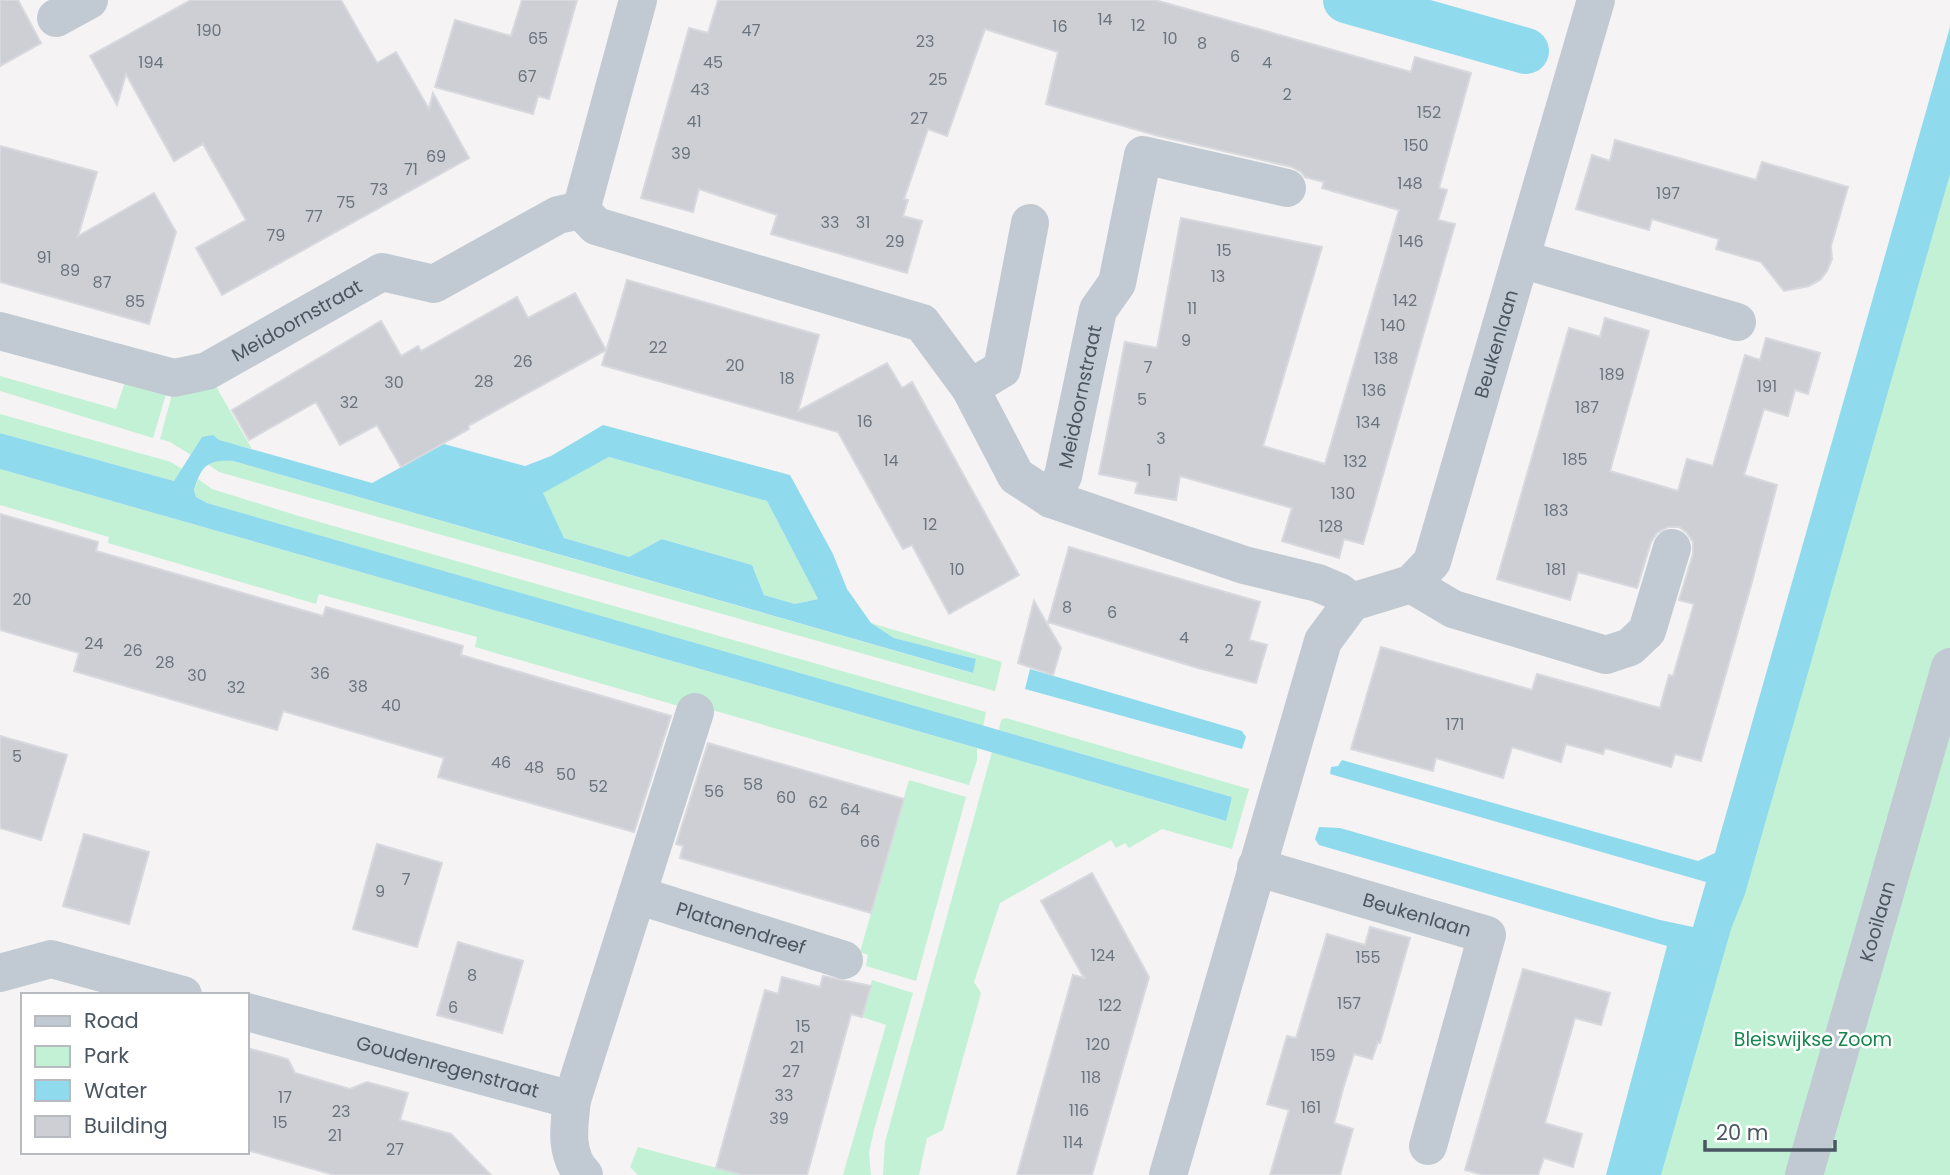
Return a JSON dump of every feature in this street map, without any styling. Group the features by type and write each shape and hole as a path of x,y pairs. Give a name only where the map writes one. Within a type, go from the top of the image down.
{"street":[{"path":"582,210 638,0"},
{"name":"Beukenlaan","path":"1411,584 1432,562 1596,0"},
{"name":"Meidoornstraat","path":"1051,499 1063,476 1098,310 1117,283 1143,155 1287,188"},
{"name":"Meidoornstraat","path":"0,331 174,378 207,371 382,272 434,285 558,215 582,210 596,226 922,323 970,388 1016,476 1051,499 1244,565 1318,583 1339,592 1352,602"},
{"path":"970,388 1002,369 1030,223"},
{"path":"1521,259 1737,322"},
{"path":"1168,1175 1323,641 1352,602 1411,584 1453,610 1606,655 1630,648 1647,631 1672,548"},
{"name":"Kooilaan","path":"1804,1175 1950,667"},
{"path":"584,1175 577,1168 568,1137 572,1100 695,712"},
{"name":"Beukenlaan","path":"1256,867 1487,935 1428,1146"},
{"name":"Platanendreef","path":"637,895 844,960"},
{"path":"0,973 51,959 176,993"},
{"name":"Goudenregenstraat","path":"248,1012 572,1100"}],"green space":[{"name":"Bleiswijkse Zoom","path":"1950,79 1950,1175 1632,1175"},
{"path":"0,376 116,409 125,382 167,391 153,438 0,391"},
{"path":"214,383 252,449 202,437 191,455 160,439 173,391"},
{"path":"0,414 171,462 182,469 174,481 0,433"},
{"path":"609,457 767,501 818,599 795,604 764,595 752,565 663,539 629,557 564,538 542,493"},
{"path":"216,460 233,461 972,673 976,659 894,638 871,623 1002,662 995,691 219,472 207,464"},
{"path":"0,469 977,748 977,760 969,785 685,702 682,707 475,647 477,637 319,594 316,604 108,543 109,537 0,505"},
{"path":"198,479 212,489 302,517 986,712 983,727 207,503 196,497 194,490"},
{"path":"1006,718 1249,789 1232,849 1162,829 1129,848 1125,843 1116,848 1111,840 1000,903 974,982 981,993 943,1130 927,1138 919,1175 883,1175 885,1142 992,752 1225,821 1232,797 999,730 1001,720"},
{"path":"909,780 966,797 916,981 866,966 868,955 860,952"},
{"path":"872,980 913,993 874,1130 869,1153 871,1175 843,1175 886,1025 862,1017"},
{"path":"638,1147 743,1175 638,1175 630,1167"}],"water":[{"path":"1950,27 1950,174 1745,894 1731,929 1661,1175 1606,1175 1667,946 1319,845 1315,839 1319,827 1340,828 1660,920 1693,927 1706,882 1330,774 1331,767 1338,766 1342,760 1698,861 1715,853"},
{"path":"603,425 790,475 833,554 847,589 871,623 894,638 976,659 973,673 233,461 217,461 207,466 194,490 196,497 207,503 1232,797 1226,821 0,469 0,433 174,481 202,437 213,435 219,440 372,483 444,444 525,466 551,456","holes":["609,457 767,501 818,599 795,604 764,595 752,565 662,539 629,557 564,538 543,493"]},
{"path":"1030,669 1242,731 1246,737 1242,749 1025,689"}],"building":[{"path":"0,0 18,0 41,43 0,66"},
{"path":"191,0 341,0 377,63 396,52 429,109 433,93 469,158 222,295 196,248 246,220 203,144 174,161 126,74 117,105 90,56"},
{"path":"522,0 577,0 549,99 538,96 533,114 435,87 455,20 511,36"},
{"path":"718,0 1155,0 1411,72 1415,57 1471,73 1439,188 1447,190 1438,220 1455,224 1363,544 1344,539 1339,558 1282,541 1292,508 1180,476 1176,500 1135,493 1138,482 1099,474 1125,342 1157,348 1181,218 1322,247 1263,446 1325,464 1399,210 1322,188 1324,182 1305,177 1292,167 1159,136 1046,104 1058,52 985,29 947,136 928,129 904,199 908,200 903,216 922,221 907,273 771,234 777,215 699,189 693,212 641,198 689,28 708,33"},
{"path":"1615,140 1756,180 1762,162 1848,187 1831,246 1832,259 1827,271 1820,280 1809,286 1784,291 1761,262 1716,249 1719,239 1652,219 1649,230 1576,209 1592,155 1610,161"},
{"path":"0,146 97,172 78,236 154,193 176,232 149,324 0,282"},
{"path":"627,280 819,335 798,411 887,363 902,388 912,382 1019,575 949,614 912,545 903,549 838,432 602,365"},
{"path":"575,293 606,350 468,426 469,429 401,467 377,425 340,445 316,402 249,440 232,410 381,321 401,356 418,346 421,351 517,297 528,318"},
{"path":"1605,318 1649,331 1610,471 1678,491 1687,459 1713,466 1745,355 1760,360 1766,338 1820,353 1808,394 1795,390 1788,416 1764,409 1744,475 1777,485 1701,761 1675,754 1671,767 1605,748 1603,754 1566,744 1561,762 1512,747 1503,778 1436,758 1433,771 1351,749 1381,647 1532,690 1537,674 1660,708 1669,675 1673,676 1694,604 1679,600 1693,554 1693,542 1687,533 1679,527 1668,527 1657,533 1651,542 1637,588 1578,572 1570,600 1497,579 1569,328 1600,337"},
{"path":"0,514 98,542 96,551 323,616 326,607 394,626 463,646 461,655 671,716 634,832 438,777 444,758 283,711 277,730 74,671 79,653 0,630"},
{"path":"1069,547 1260,602 1249,640 1267,645 1256,683 1048,622"},
{"path":"1034,601 1061,648 1053,675 1018,663"},
{"path":"0,736 67,755 41,840 0,828"},
{"path":"708,743 904,799 871,913 680,858 683,846 676,844"},
{"path":"84,834 149,852 129,924 63,906"},
{"path":"377,844 442,863 417,947 353,929"},
{"path":"1092,873 1149,977 1092,1175 1017,1175 1073,975 1084,978 1041,901"},
{"path":"1370,927 1410,938 1380,1043 1378,1042 1372,1059 1354,1054 1343,1089 1334,1123 1353,1129 1340,1175 1270,1175 1289,1110 1267,1104 1287,1036 1296,1038 1327,934 1365,945"},
{"path":"458,942 523,961 502,1033 437,1015"},
{"path":"1523,969 1610,993 1601,1025 1575,1018 1545,1123 1582,1134 1573,1167 1544,1158 1538,1175 1483,1175 1465,1170"},
{"path":"823,976 871,986 862,1017 851,1014 807,1175 743,1175 716,1168 765,990 778,994 782,977 820,987"},
{"path":"248,1048 288,1059 295,1073 350,1089 367,1082 408,1093 400,1120 451,1134 491,1175 334,1175 248,1150"}],"waterway":[{"path":"1346,0 1526,51"}]}
